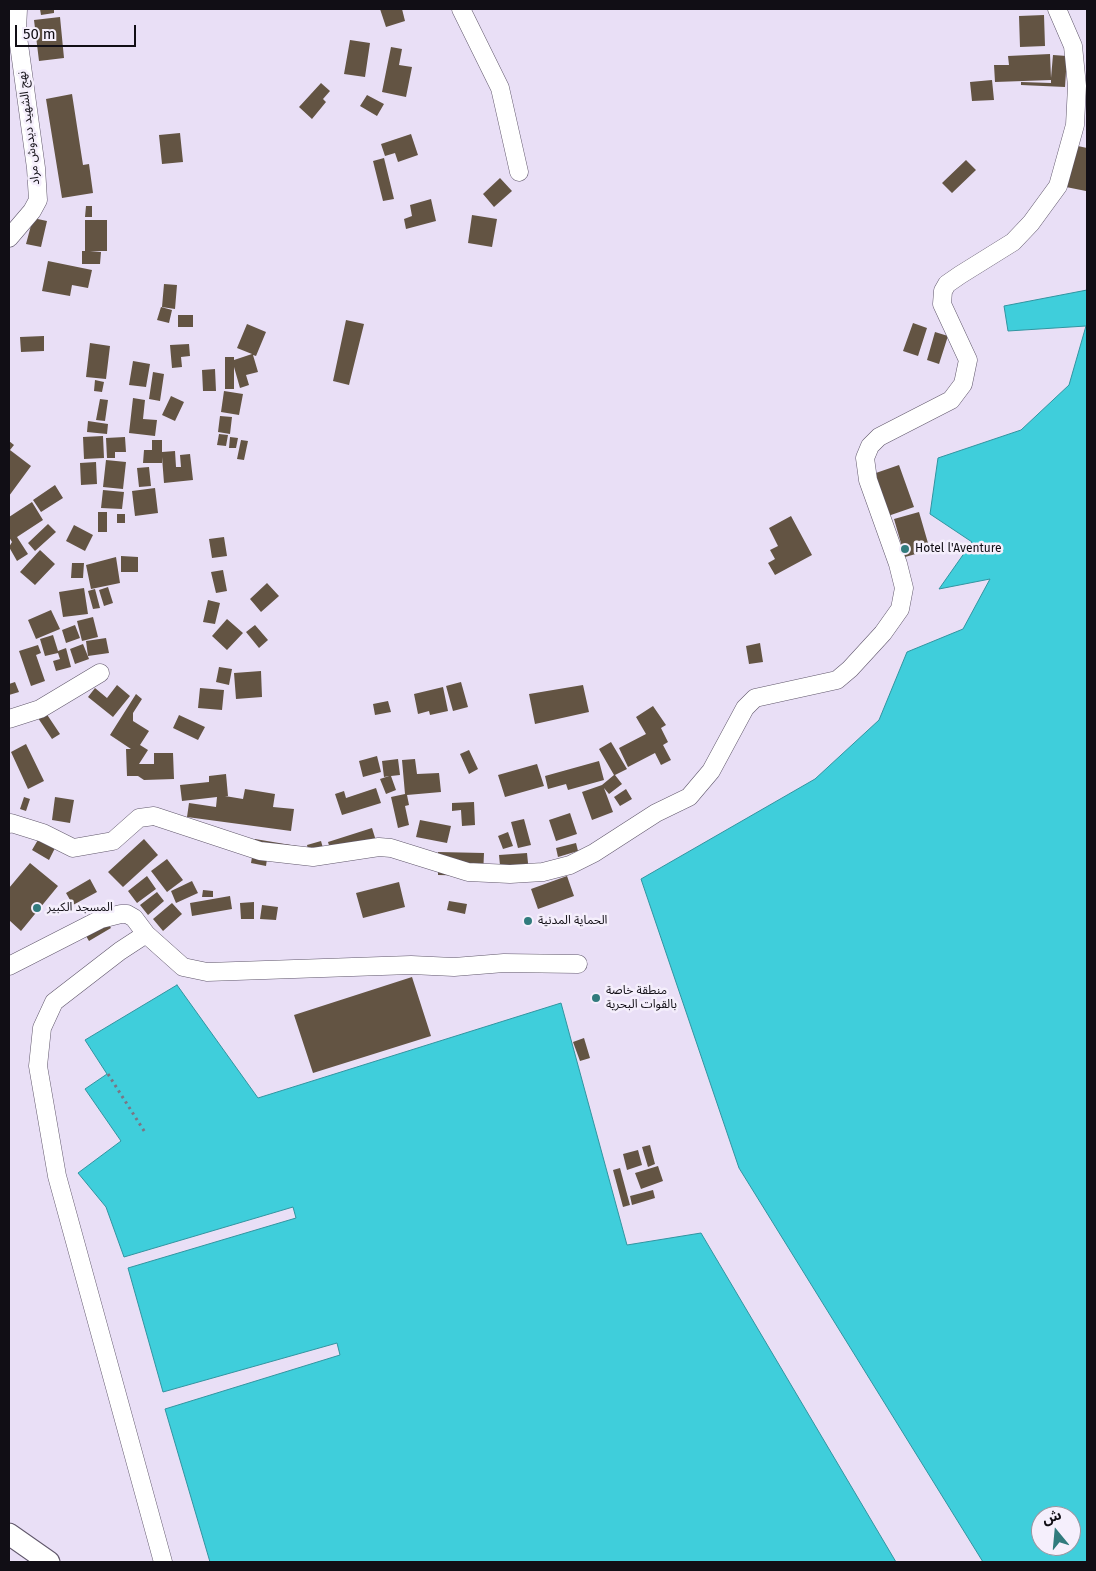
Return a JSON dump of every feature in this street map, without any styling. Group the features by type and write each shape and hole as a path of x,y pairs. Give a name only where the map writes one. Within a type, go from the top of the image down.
{"main road":[{"path":"9,1534 50,1562"}],"street":[{"name":"نهج الشهيد ديدوش مراد","path":"9,238 32,212 38,200 36,168 17,30 18,9"},
{"path":"461,9 500,88 520,172"},
{"path":"9,824 11,823 44,834 73,848 112,841 139,818 154,816 260,851 313,857 378,847 391,848 468,872 510,874 543,872 570,865 594,853 656,813 689,796 712,771 745,708 755,698 837,680 850,669 883,633 900,609 904,588 898,564 868,480 865,458 870,446 879,437 951,400 963,384 968,360 942,304 943,291 947,284 960,275 1014,242 1058,186 1075,124 1078,86 1073,46 1056,9"},
{"path":"9,719 40,709 100,673"},
{"path":"9,966 101,919 120,914 127,914 134,918 146,934 183,967 207,972 411,965 454,967 504,963 578,964"},
{"path":"146,934 120,951 54,1002 42,1028 38,1066 57,1176 163,1562"}],"path":[{"path":"108,1074 146,1134"}],"water":[{"path":"1087,290 1087,1562 983,1562 739,1168 641,879 815,779 879,720 907,652 963,629 990,579 939,589 972,542 930,514 938,458 1021,430 1069,385 1086,326 1008,331 1004,306"},
{"path":"177,985 258,1098 561,1003 627,1245 701,1233 896,1562 210,1562 165,1409 340,1355 337,1343 163,1392 128,1268 296,1218 293,1207 124,1257 106,1207 78,1173 121,1141 85,1089 107,1074 85,1040"}],"building":[{"path":"40,9 54,9 54,13 41,15"},
{"path":"380,9 402,9 405,21 386,27"},
{"path":"1044,15 1045,46 1020,47 1019,16"},
{"path":"60,17 64,58 39,61 34,20"},
{"path":"350,40 370,43 365,77 344,74"},
{"path":"391,47 402,49 399,65 412,67 406,97 382,92"},
{"path":"1050,54 1051,78 1053,55 1067,56 1065,87 1021,85 1021,82 1051,83 1051,80 995,82 994,65 1009,65 1008,56"},
{"path":"992,80 994,100 972,101 970,82"},
{"path":"321,83 330,91 323,99 326,102 312,119 299,107"},
{"path":"72,94 83,165 89,164 93,193 62,198 46,99"},
{"path":"367,95 384,104 377,116 360,106"},
{"path":"180,133 183,162 162,164 159,135"},
{"path":"411,134 418,155 398,162 395,153 385,156 381,144"},
{"path":"1064,143 1087,148 1086,191 1066,187"},
{"path":"384,158 394,199 383,201 373,161"},
{"path":"966,160 976,170 952,193 942,183"},
{"path":"500,178 512,191 494,207 483,194"},
{"path":"431,199 436,221 406,229 404,219 412,216 410,205"},
{"path":"86,206 92,206 92,217 85,217"},
{"path":"472,215 497,219 492,247 468,243"},
{"path":"33,218 47,221 41,247 26,244"},
{"path":"85,220 107,220 107,251 90,251 101,252 100,264 82,264 82,251 85,251"},
{"path":"48,261 92,270 88,288 72,285 70,296 42,291"},
{"path":"164,284 177,285 175,309 162,307"},
{"path":"161,307 172,310 169,323 157,320"},
{"path":"178,315 193,315 193,327 178,327"},
{"path":"346,320 364,324 349,385 333,381"},
{"path":"913,323 927,328 918,356 903,351"},
{"path":"247,324 266,332 256,356 253,355 258,372 246,375 249,385 240,388 234,367 234,389 225,389 225,357 234,357 234,360 252,354 237,348"},
{"path":"935,332 948,336 939,364 927,360"},
{"path":"44,336 44,351 21,352 20,337"},
{"path":"90,343 110,346 106,379 86,377"},
{"path":"189,344 190,356 181,357 182,367 172,368 170,345"},
{"path":"133,361 150,364 146,387 129,385"},
{"path":"215,369 216,391 203,391 202,370"},
{"path":"153,372 164,374 160,401 149,399"},
{"path":"95,380 104,382 102,392 94,391"},
{"path":"224,391 243,394 239,415 221,412"},
{"path":"171,396 184,402 175,421 162,415"},
{"path":"133,398 145,400 143,419 157,420 155,436 129,433"},
{"path":"100,399 108,400 105,421 96,420"},
{"path":"220,416 232,417 230,434 218,432"},
{"path":"88,421 108,424 107,434 87,432"},
{"path":"219,434 228,435 226,446 217,445"},
{"path":"103,436 104,458 84,459 83,437"},
{"path":"125,437 126,452 115,452 115,458 107,458 106,438"},
{"path":"230,437 238,438 236,448 229,448"},
{"path":"152,440 162,440 162,452 175,451 176,467 181,467 180,455 190,454 193,480 164,483 162,457 162,463 143,463 144,450 152,450"},
{"path":"241,440 248,441 244,460 237,459"},
{"path":"9,441 14,445 10,450 31,466 9,496"},
{"path":"106,460 126,462 123,489 103,487"},
{"path":"96,462 97,484 81,485 80,463"},
{"path":"899,465 914,507 888,516 873,474"},
{"path":"149,467 151,486 139,487 137,468"},
{"path":"55,485 63,498 41,512 33,500"},
{"path":"155,488 158,513 135,516 132,491"},
{"path":"103,490 124,492 122,509 101,508"},
{"path":"32,502 43,520 17,537 28,554 17,561 9,547 12,542 9,537 9,517"},
{"path":"98,512 107,512 107,532 98,532"},
{"path":"919,512 930,550 905,557 894,519"},
{"path":"117,514 125,514 125,523 117,523"},
{"path":"791,516 812,555 775,575 768,563 775,559 770,550 778,546 769,528"},
{"path":"48,524 56,532 35,551 28,543"},
{"path":"74,525 93,535 85,551 66,541"},
{"path":"224,537 227,556 212,558 209,539"},
{"path":"40,550 55,564 35,585 20,572"},
{"path":"121,556 138,557 138,572 121,572"},
{"path":"116,557 120,583 91,589 86,565"},
{"path":"72,563 84,563 83,578 71,578"},
{"path":"223,570 227,591 216,593 211,572"},
{"path":"267,583 279,596 261,612 250,599"},
{"path":"108,587 113,603 104,606 99,590"},
{"path":"84,588 88,614 63,617 59,592"},
{"path":"95,589 100,608 93,609 88,591"},
{"path":"208,600 220,603 215,624 203,622"},
{"path":"51,610 60,629 36,639 28,620"},
{"path":"93,617 98,637 82,641 77,621"},
{"path":"227,619 243,633 227,650 212,636"},
{"path":"75,625 80,638 66,643 62,630"},
{"path":"255,625 268,640 259,648 246,632"},
{"path":"53,635 58,651 66,648 71,667 56,671 53,661 60,659 58,653 45,656 40,639"},
{"path":"106,638 109,653 88,656 86,641"},
{"path":"760,643 763,662 749,664 746,646"},
{"path":"83,644 89,659 75,664 70,649"},
{"path":"38,645 41,653 36,655 45,681 31,686 19,651"},
{"path":"219,667 232,669 229,685 216,682"},
{"path":"261,671 262,697 236,699 234,673"},
{"path":"15,682 19,692 9,695 9,684"},
{"path":"461,682 468,707 453,711 446,686"},
{"path":"117,685 130,696 113,717 88,697 95,688 107,698"},
{"path":"583,685 589,712 535,724 529,694"},
{"path":"443,687 448,711 430,715 429,711 418,714 414,694"},
{"path":"200,688 224,690 222,710 198,708"},
{"path":"136,694 142,699 133,713 133,721 149,731 140,745 148,750 139,764 154,764 154,753 173,753 174,779 144,780 138,776 127,776 126,749 131,749 110,735"},
{"path":"388,701 391,712 375,715 373,704"},
{"path":"653,706 666,725 661,728 668,742 663,745 671,760 661,765 655,753 628,767 619,748 646,734 636,717"},
{"path":"44,710 60,734 52,739 36,715"},
{"path":"179,715 205,727 198,740 173,728"},
{"path":"611,742 627,769 615,775 622,784 609,794 604,788 613,812 592,820 582,792 602,785 614,775 599,749"},
{"path":"26,744 44,781 28,789 11,752"},
{"path":"469,750 478,769 469,774 460,754"},
{"path":"377,756 381,772 363,777 359,761"},
{"path":"398,759 400,775 391,776 396,790 386,794 380,779 389,776 384,777 382,761"},
{"path":"415,759 417,774 439,773 441,792 407,795 409,805 405,806 409,825 398,828 391,797 405,794 402,760"},
{"path":"599,761 604,780 568,790 566,784 548,789 545,776"},
{"path":"537,764 544,786 505,797 498,775"},
{"path":"226,774 228,796 225,796 243,799 245,789 275,794 273,807 294,809 291,831 187,817 189,803 216,807 217,797 182,801 180,785 209,782 209,776"},
{"path":"376,788 381,803 342,815 335,794 344,791 346,798"},
{"path":"626,789 632,799 620,806 614,797"},
{"path":"24,797 30,799 26,811 20,809"},
{"path":"55,797 74,800 70,823 52,820"},
{"path":"474,802 475,825 462,826 461,810 452,811 452,803"},
{"path":"570,813 577,834 556,841 549,820"},
{"path":"524,819 531,845 518,848 511,822"},
{"path":"420,820 451,826 447,843 416,837"},
{"path":"372,828 377,844 333,859 328,842"},
{"path":"508,832 513,846 503,849 498,836"},
{"path":"39,838 55,848 49,860 32,850"},
{"path":"144,839 158,855 123,887 108,872"},
{"path":"255,839 297,846 294,863 267,859 266,866 251,863"},
{"path":"321,841 325,855 310,858 307,845"},
{"path":"576,843 578,851 558,857 556,848"},
{"path":"438,852 484,853 483,876 438,875"},
{"path":"527,853 529,873 501,876 499,855"},
{"path":"167,859 183,880 167,892 151,871"},
{"path":"30,863 58,886 21,931 9,920 9,888"},
{"path":"147,876 156,889 137,903 128,891"},
{"path":"567,876 574,896 538,909 531,889"},
{"path":"90,879 97,892 73,905 66,893"},
{"path":"192,881 198,893 176,903 171,891"},
{"path":"399,882 405,907 363,918 356,893"},
{"path":"203,890 213,891 213,897 202,897"},
{"path":"157,892 164,901 148,915 140,905"},
{"path":"230,896 232,909 192,916 190,903"},
{"path":"449,901 467,904 465,914 447,910"},
{"path":"254,902 254,919 241,919 240,903"},
{"path":"172,903 182,914 163,931 153,919"},
{"path":"262,905 278,907 276,920 260,919"},
{"path":"105,918 111,928 89,941 83,931"},
{"path":"412,977 431,1036 313,1073 294,1015"},
{"path":"584,1038 590,1058 580,1061 573,1042"},
{"path":"650,1145 655,1164 648,1167 642,1147"},
{"path":"638,1150 642,1165 627,1170 623,1154"},
{"path":"658,1166 663,1181 641,1189 635,1173"},
{"path":"620,1168 630,1205 623,1207 613,1170"},
{"path":"653,1190 655,1198 632,1205 630,1196"}],"place":[{"name":"Hotel l'Aventure","path":"905,549"},
{"name":"المسجد الكبير","path":"37,908"},
{"name":"الحماية المدنية","path":"528,921"},
{"name":"منطقة خاصة بالقوات البحرية","path":"596,998"}]}
